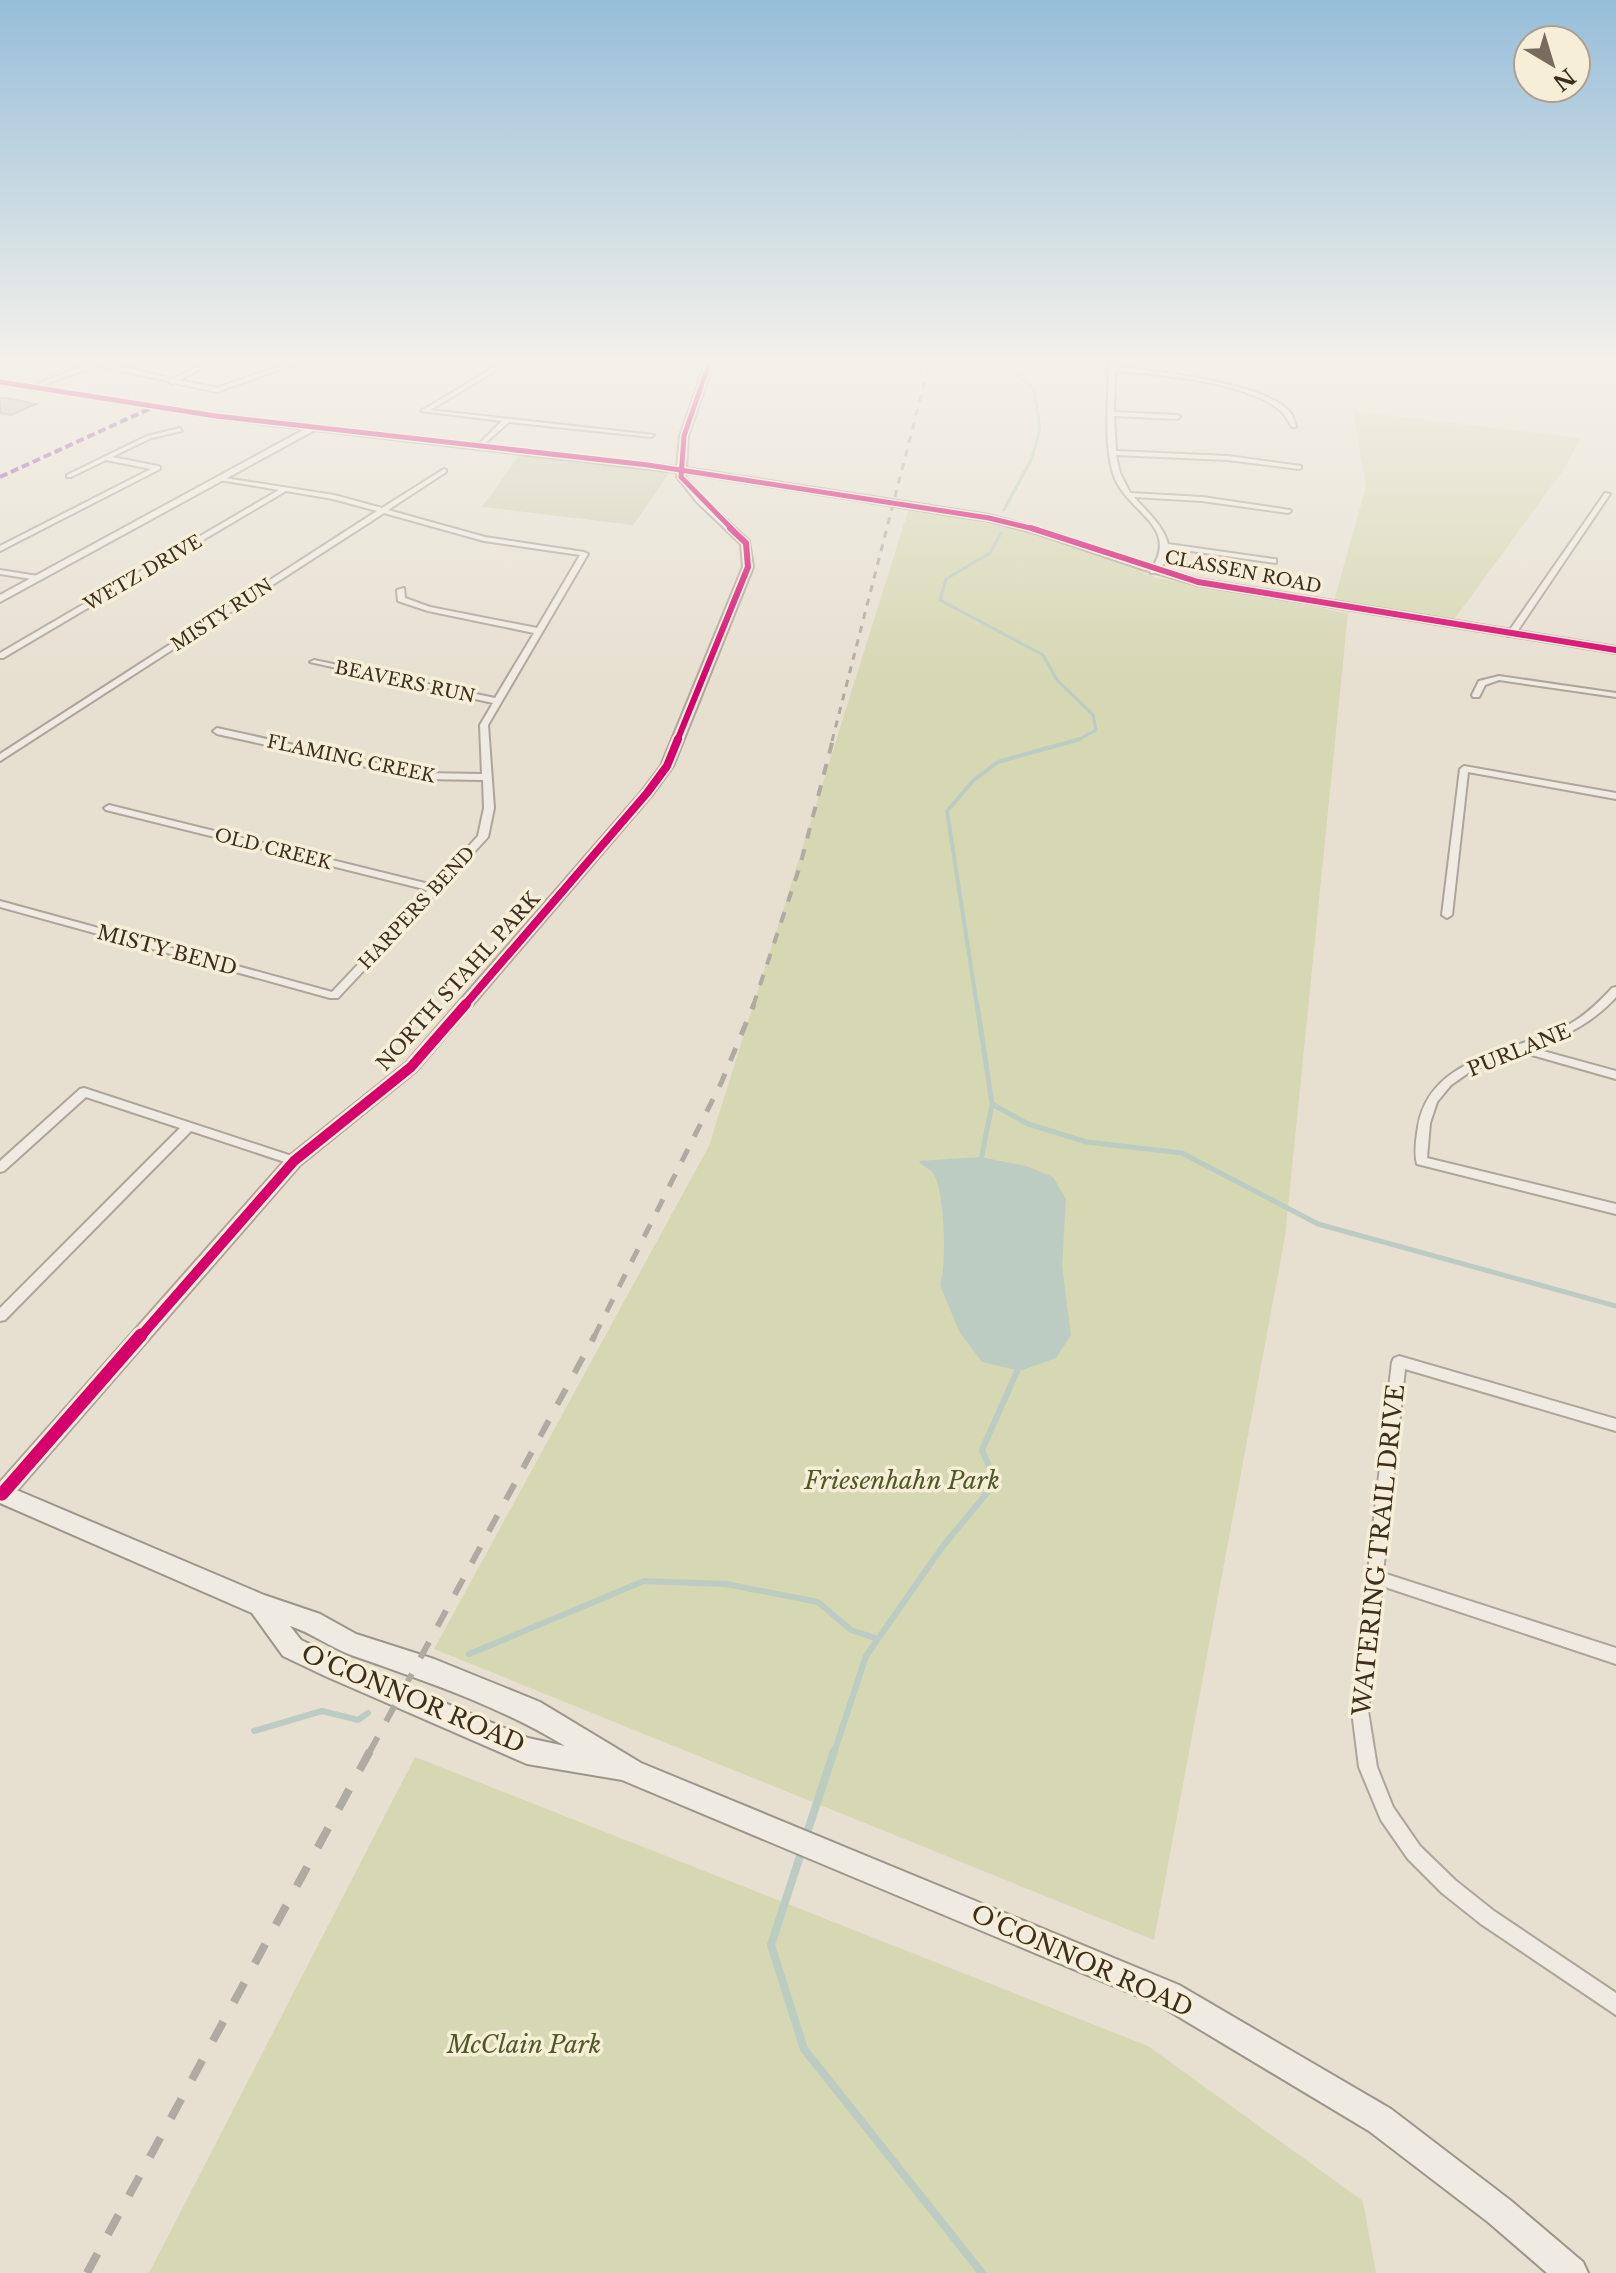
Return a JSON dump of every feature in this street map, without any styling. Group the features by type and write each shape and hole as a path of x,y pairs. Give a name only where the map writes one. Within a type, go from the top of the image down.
{"main road":[{"name":"O'CONNOR ROAD","path":"1,1493 260,1605 311,1622 328,1633 398,1661 434,1671 531,1711 632,1772 1169,1995 1266,2050 1416,2146 1572,2273"},
{"name":"O'CONNOR ROAD","path":"260,1605 292,1648 311,1658 527,1751 632,1772"}],"street":[{"path":"69,476 87,467"},
{"path":"0,549 158,468 153,467"},
{"path":"0,599 240,467"},
{"name":"CLASSEN ROAD","path":"663,467 1027,526 1154,571 1213,586 1616,650"},
{"path":"703,467 720,476"},
{"path":"1116,467 1117,475 1129,495 1155,522 1166,546 1165,557 1154,571"},
{"name":"NORTH STAHL PARK","path":"1,1493 294,1161 411,1067 667,766 748,567 746,543 684,484 681,470"},
{"name":"MISTY RUN","path":"0,758 444,471"},
{"path":"220,478 334,497 383,511"},
{"path":"697,497 703,488 713,483 750,482"},
{"name":"WETZ DRIVE","path":"0,656 285,489"},
{"path":"1511,634 1607,494"},
{"path":"1129,495 1202,499 1288,511"},
{"name":"HARPERS BEND","path":"334,996 483,837 489,816 482,734 496,701 584,554 484,539 383,511"},
{"path":"1166,546 1273,561"},
{"path":"0,572 38,578"},
{"path":"401,590 401,599 420,607 538,631"},
{"name":"BEAVERS RUN","path":"314,662 496,701"},
{"path":"1476,695 1482,683 1499,678 1616,695"},
{"name":"FLAMING CREEK","path":"217,731 421,776 486,777"},
{"path":"1447,915 1464,769 1616,796"},
{"name":"OLD CREEK","path":"109,808 437,889"},
{"name":"MISTY BEND","path":"0,904 334,996"},
{"name":"PURLANE","path":"1616,990 1607,1003 1582,1024 1524,1049 1480,1063 1450,1080 1433,1097 1423,1127 1421,1161 1616,1209"},
{"path":"1524,1049 1616,1075"},
{"path":"0,1168 84,1092 294,1161"},
{"path":"0,1316 188,1127"},
{"name":"WATERING TRAIL DRIVE","path":"1616,1425 1399,1362 1360,1711 1361,1751 1378,1802 1399,1836 1447,1887 1616,2005"},
{"path":"1375,1577 1616,1656"}],"green space":[{"path":"511,467 636,467 671,471 633,525 482,507"},
{"path":"1363,467 1565,467 1453,621 1334,601 1366,486"},
{"name":"Friesenhahn Park","path":"909,508 1035,533 1158,578 1348,613 1285,1237 1154,1940 434,1649 709,1146"},
{"name":"McClain Park","path":"415,1757 1148,2046 1363,2201 1376,2273 149,2273"}],"shaded area":[{"path":"980,1157 1026,1166 1053,1177 1066,1199 1062,1266 1071,1335 1056,1358 1020,1371 982,1362 959,1331 940,1285 944,1245 940,1195 933,1173 919,1161"}],"waterway":[{"path":"1004,510 1027,467"},
{"path":"1001,533 990,553 946,579 940,600 1043,655 1057,680 1093,715 1096,730 1079,739"},
{"path":"977,1006 947,811 974,780 998,762 1079,739"},
{"path":"977,1004 992,1104"},
{"path":"981,1160 992,1104"},
{"path":"992,1104 1028,1124 1087,1142 1182,1153 1318,1224 1616,1306"},
{"path":"878,1639 943,1546 996,1482 982,1450 1019,1367"},
{"path":"469,1654 644,1581 726,1584 818,1602 851,1630 878,1639"},
{"path":"834,1753 866,1656 878,1639"},
{"path":"254,1731 322,1711 358,1720 368,1713"},
{"path":"806,1836 834,1751"},
{"path":"802,1850 771,1945 804,2049 982,2273"}],"railway":[{"path":"832,741 903,467"},
{"path":"753,1006 800,866 833,739"},
{"path":"595,1335 722,1081 754,1004"},
{"path":"369,1753 595,1335"},
{"path":"87,2273 370,1751"}],"marked path":[{"path":"0,477 22,467"}],"cycle path":[{"path":"661,467 989,518 1198,582 1616,650"},
{"path":"2,1494 294,1161 411,1067 667,766 748,567 746,543 700,500 681,477 682,467"}]}
